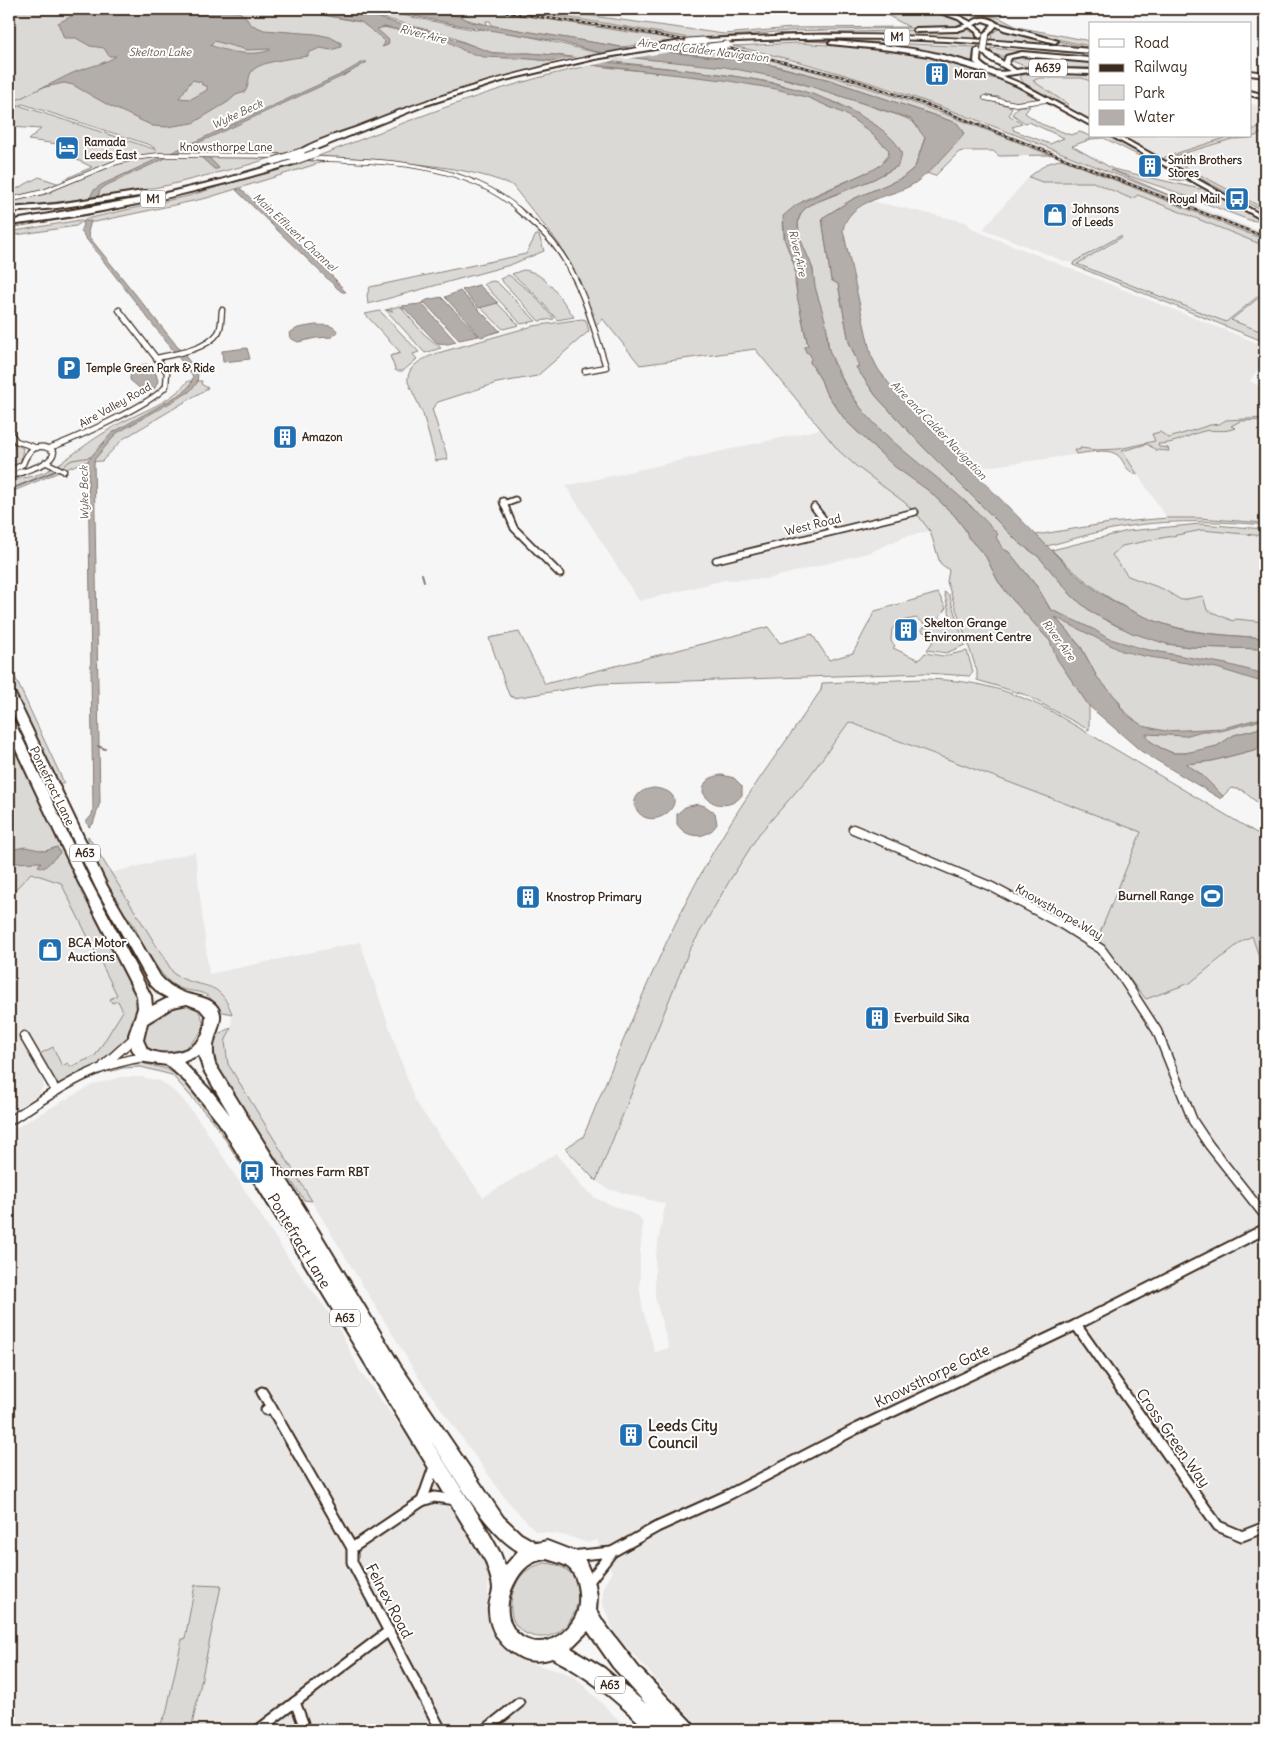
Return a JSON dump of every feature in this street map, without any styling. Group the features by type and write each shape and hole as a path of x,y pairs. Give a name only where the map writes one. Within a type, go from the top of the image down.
{"highway":[{"path":"995,23 1003,28 1019,33 1089,47"},
{"name":"M1","path":"9,223 100,210 233,180 316,153 463,96 552,70 610,57 785,32 961,29 969,24"},
{"name":"M1","path":"706,43 808,35 886,36 991,42 1089,51"},
{"name":"M1","path":"9,218 74,208 177,187 301,152 441,97 537,69 647,47 689,42 719,44 802,39 886,40 992,46 1089,55"},
{"path":"706,43 727,45 793,42 859,45 928,54 963,62 985,70"},
{"path":"1006,64 1008,57 1020,54 1089,60"},
{"path":"1252,73 1265,75"},
{"path":"1252,77 1265,79"},
{"path":"9,231 124,210 185,195 233,180"},
{"name":"M1","path":"9,210 94,201 177,187"},
{"name":"Pontefract Lane","path":"9,694 102,888 155,980 164,989 181,998"},
{"name":"Pontefract Lane","path":"9,723 84,881 144,996 145,1008 141,1020"},
{"path":"141,1020 154,1010 181,998"},
{"name":"A63","path":"181,998 192,998 203,1002 213,1014 207,1041"},
{"name":"A63","path":"135,1037 141,1020"},
{"path":"135,1037 138,1048 148,1057 171,1060 195,1051 207,1041"},
{"name":"Pontefract Lane","path":"207,1041 206,1054 208,1065 304,1220 394,1371 497,1523 515,1540 534,1551"},
{"name":"Pontefract Lane","path":"171,1060 188,1074 231,1128 290,1228 494,1559 501,1587"},
{"name":"A63","path":"660,1730 602,1678 577,1660 554,1649 530,1652 517,1648 506,1637 500,1625 497,1599 501,1587 516,1565 534,1551 547,1550 566,1556 579,1565 589,1598 588,1613 598,1632 624,1664 685,1730"},
{"path":"554,1649 567,1641 580,1627 588,1613"}],"main road":[{"path":"932,9 969,24 983,36"},
{"path":"942,9 970,18 990,20 995,23 983,36 977,62 992,76 1020,85 1089,122"},
{"path":"969,24 980,19"},
{"path":"981,51 1006,64 1014,72 1020,85"},
{"name":"A639","path":"1006,64 1028,68 1089,70"},
{"path":"985,70 1000,74 1014,72"},
{"name":"A639","path":"1014,72 1029,70 1089,70"},
{"path":"1252,92 1265,95"},
{"path":"1118,138 1265,219"}],"street":[{"path":"985,98 1016,104 1047,100"},
{"name":"Knowsthorpe Lane","path":"9,200 43,192 114,163 133,158 164,155 276,155 418,167 450,173 497,192 522,210 554,244 566,262 590,318 606,367 585,371"},
{"name":"Aire Valley Road","path":"27,453 37,448 49,448 69,441 162,391 169,378 120,310"},
{"path":"156,358 208,342 218,334 222,310"},
{"path":"9,431 13,439 25,446 37,448"},
{"name":"Aire Valley Road","path":"9,477 42,463 69,441"},
{"path":"9,472 19,468 25,460 27,453 25,446"},
{"path":"49,448 57,467"},
{"path":"25,460 32,464 42,463 64,471"},
{"path":"516,500 504,502 514,528 560,574"},
{"path":"814,507 832,530"},
{"name":"West Road","path":"716,560 832,530 915,512"},
{"name":"Knowsthorpe Way","path":"854,829 992,887 1063,925 1101,949 1124,980 1157,1031 1182,1095 1198,1129 1265,1216"},
{"path":"24,1036 56,1091"},
{"path":"102,1067 135,1037"},
{"path":"9,1121 56,1091 102,1067 136,1058 148,1057"},
{"name":"Knowsthorpe Gate","path":"586,1585 612,1552 657,1527 728,1495 863,1426 1076,1325 1265,1229"},
{"name":"Cross Green Way","path":"1076,1325 1218,1526 1242,1536 1265,1527"},
{"name":"Felnex Road","path":"262,1392 269,1408 352,1548 352,1562 441,1730"},
{"path":"422,1501 436,1463"},
{"path":"352,1548 422,1501 434,1497 459,1500"},
{"name":"Knowsthorpe Gate","path":"566,1556 612,1552"},
{"path":"258,1730 389,1631"},
{"path":"295,1702 303,1723"},
{"path":"485,1730 519,1704"}],"shaded area":[{"path":"481,9 507,9 652,31 744,48 848,76 940,106 1062,154 1067,153 1067,156 1265,233 1265,240 947,114 851,81 792,65 680,40"},
{"path":"1039,78 1082,78 1089,81 1089,118 1032,81"},
{"path":"1252,104 1265,107 1265,127 1252,130"},
{"path":"1265,129 1265,209 1167,158 1232,138 1252,138 1252,135"},
{"path":"1126,138 1225,138 1165,157 1151,152"},
{"path":"1029,177 1042,182 1093,182 1132,198 1138,194 1265,246 1265,290 1226,322 1076,264 1120,236 1073,263 1066,262 983,229"},
{"path":"872,201 966,222 974,230 1265,346 1265,363 1263,362 1250,381 1265,389 1265,418 1226,420 1172,438 1231,422 1265,419 1265,523 1199,518 1167,518 1121,450 1161,440 1119,449 971,469 899,397 878,369 871,355 843,230 851,213"},
{"path":"1264,294 1265,333 1231,320 1261,298 1259,297"},
{"path":"825,428 895,491 934,530 904,537 871,552 768,579 725,580 639,601 566,486"},
{"path":"1203,530 1265,536 1265,622 1234,621 1224,618 1207,610 1203,596 1182,600 1163,589 1128,576 1112,555 1122,546"},
{"path":"849,722 1142,832 1097,940 1146,999 1238,936 1253,936 1265,974 1265,1730 704,1730 682,1709 615,1634 603,1605 603,1587 612,1572 597,1540 588,1543 567,1536 535,1531 505,1498 419,1378 228,1064 225,1042 231,1028 232,1014 228,1001 219,991 206,984 182,979 174,974 110,873 195,852 209,974 360,942 415,1101 483,1197 556,1153 583,1188 597,1199 639,1216 643,1224 640,1253 640,1290 643,1310 655,1352 669,1348 655,1298 655,1259 665,1204 608,1189 596,1181 689,951 759,834 808,778"},
{"path":"9,766 31,873 72,887 127,1009 102,1054 43,1080 43,1087 39,1094 9,1113"},
{"path":"121,1077 141,1077 161,1081 181,1097 204,1127 289,1259 335,1321 360,1371 422,1457 489,1571 488,1597 491,1631 520,1660 573,1675 629,1730 9,1730 9,1132 94,1084"}],"green space":[{"path":"14,9 304,9 312,13 452,42 472,52 557,62 470,86 318,143 248,165 169,185 122,194 9,208 9,201 51,193 49,191 73,182 63,180 92,167 65,154 78,143 70,142 65,145 28,140 41,129 9,127 9,110 21,106 157,150 150,145 23,104 9,109 9,13"},
{"path":"332,9 372,9 476,30 498,30 514,33 610,55 742,69 819,89 898,115 917,125 925,137 915,167 902,178 853,199 822,218 831,280 838,284 849,342 859,366 856,367 876,396 926,450 1018,542 1039,557 1073,597 1094,614 1119,627 1167,644 1190,647 1265,649 1265,724 1257,729 1234,735 1217,746 1202,751 1173,753 1150,741 1134,719 1121,708 1120,703 1097,677 1081,647 1055,617 1038,588 1009,552 1003,549 971,506 905,453 875,426 864,413 844,382 829,352 827,331 814,284 813,269 800,241 798,221 802,212 809,205 874,179 898,166 895,144 877,126 840,104 776,83 720,74 555,55 489,52 457,38 376,16"},
{"path":"426,9 481,9 680,40 621,47 492,26 490,21 486,21 487,25"},
{"path":"507,9 541,9 724,34 792,28 909,27 876,9 921,9 944,13 962,23 954,27 789,31 695,39"},
{"path":"966,12 998,17 1017,27 1089,41 1089,46 1022,32 1003,26 992,19 961,14"},
{"path":"1000,28 1089,49 991,40 992,33"},
{"path":"965,29 976,34 976,39 885,34 777,34"},
{"path":"802,41 975,47 971,64 845,43"},
{"path":"798,43 884,49 934,57 976,70 987,77 1006,81 1036,97 1035,100 1010,102 998,99 1000,97 985,96 982,98 1012,107 1009,115 1022,124 1012,127 1013,130 1050,144 1064,138 1029,122 1025,123 1012,114 1019,106 1030,106 1025,113 1041,124 1071,135 1080,132 1089,136 1089,138 1104,138 1091,139 1072,146 1113,169 1200,189 1202,187 1264,222 1249,220 1111,170 1185,202 962,115 849,76 733,46"},
{"path":"715,48 801,68 885,93 1050,155 999,156 993,151 963,151 959,152 935,176 926,173 962,137 962,129 954,122 830,80 777,66 729,58 668,52"},
{"path":"990,48 1089,57 1089,60 1023,53 1006,57 991,54"},
{"path":"1022,56 1089,62 1089,68 1027,67 1012,61 1012,58"},
{"path":"592,65 722,78 786,90 816,100 845,114 863,126 889,150 889,154 878,169 804,200 783,220 784,238 795,267 795,283 805,334 812,358 810,362 821,380 825,391 846,421 879,452 929,491 955,516 967,532 968,537 986,557 998,581 1050,641 1062,665 1089,706 1089,730 1026,695 977,680 977,671 947,582 949,570 940,563 930,531 917,514 904,502 839,451 755,349 640,365 603,319 594,326 591,316 594,314 559,244 512,185 465,171 440,167 316,157 486,93"},
{"path":"1032,72 1089,74 1089,81 1082,78 1039,78 1033,81 1068,106 1023,83 1020,76"},
{"path":"1265,127 1265,132 1252,137 1252,130"},
{"path":"1104,138 1114,138 1172,170 1153,163"},
{"path":"1225,138 1250,138 1232,139 1168,158 1265,209 1265,212 1163,159"},
{"path":"1062,159 1265,240 1265,246 1138,195 1132,199 1093,182 1042,182 1029,177 1046,164"},
{"path":"307,160 323,162 207,198 95,222 82,222 76,226 9,236 9,232 86,219 188,196"},
{"path":"39,177 60,184 49,189 9,198 9,193"},
{"path":"1186,178 1194,183 1170,179"},
{"path":"136,205 90,215 9,228 9,225"},
{"path":"536,235 539,235 544,251 510,265 368,304 367,295 370,287 526,254"},
{"path":"1120,236 1122,237 1077,264 1226,322 1262,293 1265,293 1231,320 1265,333 1265,342 1073,265 1074,262"},
{"path":"523,270 539,275 546,281 574,317 557,320 536,295 512,274"},
{"path":"509,275 535,296 554,319 539,321 500,279"},
{"path":"492,281 497,282 536,321 521,324 484,284"},
{"path":"479,285 519,325 503,329 462,290"},
{"path":"399,306 404,309 424,334 441,348 425,353 386,310"},
{"path":"380,311 419,352 413,354 417,359 403,371 396,371 390,356 401,353 365,314"},
{"path":"586,320 589,331 537,376 497,383 438,402 432,409 448,459 436,461 423,414 408,382 410,371 417,363 438,353 533,326"},
{"path":"188,381 202,381 201,384 208,388 123,439 102,461 83,462 9,493 9,482 49,470 120,423 162,403"},
{"path":"1265,418 1265,420 1240,421 1231,426 1235,428 1223,431 1204,431 1171,443 1158,444 1159,447 1168,448 1169,451 1156,450 1147,444 1122,451 1138,475 1130,471 1119,456 1112,452 1102,451 1076,454 1074,450 1080,450 1080,448 1097,450 1119,449 1155,441 1152,434 1160,432 1169,438 1219,424 1226,420"},
{"path":"9,443 23,448 20,465 9,471"},
{"path":"1167,518 1199,518 1265,523 1265,525 1210,522 1155,523 1109,530 1047,546 1036,535 1110,523"},
{"path":"1200,524 1265,529 1265,536 1202,530 1122,546 1112,555 1128,576 1163,589 1181,600 1203,596 1207,610 1233,621 1236,619 1265,622 1265,638 1198,632 1169,626 1150,619 1132,611 1097,590 1052,550 1128,531"},
{"path":"944,592 949,595 965,645 946,653 927,650 934,640 925,636 927,634 922,631 922,628 927,626 916,618 902,621 892,629 891,641 895,646 893,648 919,660 925,653 943,656 967,651 973,672 970,676 925,673 599,684 514,698 509,695 489,638 519,632 545,684 768,627 780,643 812,634 829,660 853,653 875,611 938,593 946,608 939,617 947,624 951,619"},
{"path":"9,664 64,783 58,784 9,684"},
{"path":"923,679 973,683 1033,702 1265,838 1265,974 1252,936 1242,941 1190,983 1146,999 1097,940 1141,832 849,722 808,778 759,834 689,951 596,1181 565,1148 583,1137 665,945 702,871 746,798 821,690 822,683"},
{"path":"9,723 81,875 144,996 138,1028 102,1067 56,1091 36,1056 53,1047 62,1066 68,1063 70,1067 95,1056 123,1011 118,1001 112,1003 110,999 117,995 61,883 31,873 9,896"},
{"path":"1265,747 1265,809 1242,790 1231,788 1223,796 1201,774 1186,764 1212,761"},
{"path":"88,836 174,974 183,979 215,989 227,1002 232,1014 219,1011 209,996 203,993 184,990 171,983 162,973 139,938 132,923 121,910 88,846"},
{"path":"186,1004 194,1007 199,1012 204,1026 192,1042 176,1053 167,1055 158,1055 142,1044 147,1021 174,1005"},
{"path":"231,1028 225,1042 228,1064 312,1201 304,1200 229,1088 216,1063 213,1046 215,1039 221,1033"},
{"path":"130,1062 167,1069 180,1077 220,1123 278,1218 272,1213 216,1125 172,1075 141,1067 123,1068 109,1072 109,1070"},
{"path":"545,1563 564,1568 575,1579 578,1593 576,1608 568,1622 557,1633 542,1637 525,1633 518,1628 511,1614 511,1606 514,1589 522,1575 530,1569"},
{"path":"195,1585 221,1586 191,1730 157,1730 166,1714 182,1639 185,1639"}],"water":[{"name":"Skelton Lake","path":"93,9 210,9 239,12 245,16 250,24 264,30 316,34 330,37 341,43 341,47 331,50 320,48 308,53 308,56 264,64 251,72 245,92 236,95 228,102 193,123 167,127 153,126 108,105 73,85 64,83 41,88 116,56 109,56 104,48 90,46 76,38 64,38 58,23 76,14","holes":["214,41 247,50 270,50 255,53 232,52 210,45","192,80 201,82 202,85 207,86 207,90 191,99 179,98"]},
{"name":"River Aire","path":"301,9 328,9 376,17 405,26 432,31 493,53 555,55 736,76 783,86 829,100 851,110 880,129 893,140 901,152 898,166 874,179 809,205 802,212 798,229 811,263 815,286 826,324 829,349 839,375 852,396 866,415 883,432 963,499 998,534 996,537 1003,549 1009,552 1038,588 1050,609 1095,630 1107,638 1144,649 1226,664 1265,674 1265,683 1217,668 1122,651 1055,617 1081,647 1097,677 1118,700 1121,708 1127,715 1143,726 1165,731 1224,728 1265,717 1258,721 1221,731 1202,731 1185,736 1146,734 1150,741 1173,753 1185,753 1217,746 1234,735 1257,729 1265,724 1265,747 1212,761 1186,764 1201,774 1223,796 1221,799 1141,751 1089,706 1057,659 1050,641 998,581 986,557 968,537 955,516 929,491 895,467 846,421 825,391 821,380 810,362 810,354 806,352 804,347 808,345 797,296 795,267 785,241 783,216 796,205 873,170 884,162 889,150 868,130 845,114 809,98 776,89 723,80 592,65 484,57 466,52 446,40 385,27 377,29 389,40 388,45 382,47 385,43 383,39 361,22"},
{"path":"380,9 426,9 462,17 471,22 621,47 759,62 830,80 957,123 964,132 962,137 928,173 906,188 873,200 854,211 847,219 843,230 871,355 878,369 899,397 1071,570 1096,590 1124,607 1170,626 1205,633 1265,638 1265,649 1190,647 1167,644 1132,633 1094,614 1073,597 1039,557 1018,542 926,450 876,396 856,367 859,366 849,342 838,284 831,280 822,218 853,199 902,178 915,167 925,138 911,119 791,80 725,67 645,59 593,51 557,41 458,25"},
{"path":"363,62 367,62 347,74 198,143 218,169 214,169 190,147 107,185 100,190 98,197 90,198 93,191 101,185 344,73"},
{"path":"237,189 241,189 337,281 335,282 346,292 342,292 337,288"},
{"path":"84,221 91,221 88,232 90,238 198,372 197,383 189,392 117,433 94,460 100,802 93,824 89,827 86,822 92,815 93,808 88,460 112,433 184,392 191,384 193,376 84,236 81,230"},
{"path":"479,285 498,303 479,308 462,290"},
{"path":"460,291 500,331 481,337 445,297"},
{"path":"441,297 479,336 459,340 425,303 422,304 456,342 448,344 437,343 402,306 420,304 427,300"},
{"path":"315,325 330,326 338,332 332,337 298,342 290,338 289,333 298,328"},
{"path":"247,348 250,359 223,362 222,351"},
{"path":"147,364 156,374 158,381 155,388 147,392 130,380 134,368"},
{"path":"722,775 734,778 742,786 742,795 733,803 716,804 706,797 703,792 703,788 709,779"},
{"path":"654,788 668,792 674,798 673,805 668,812 660,817 650,819 641,815 634,805 636,797 641,792"},
{"path":"698,804 705,806 715,813 717,824 708,833 697,836 686,833 681,829 677,824 677,814 685,807"},
{"path":"25,847 45,851 57,847 60,853 44,868 38,866 41,862 9,863 9,850"}],"pier":[{"path":"640,46 676,51 626,59 594,54"},
{"path":"582,56 617,60 584,67 549,63"}],"waterway":[{"path":"9,104 41,88"},
{"name":"Main Effluent Channel","path":"335,280 342,287"},
{"path":"385,310 393,311"},
{"path":"52,473 72,460 91,457"},
{"path":"9,490 55,471"},
{"path":"422,574 424,581"},
{"path":"98,746 105,749"}],"railway":[{"path":"485,9 625,29 732,49 851,79 933,107 1265,237"}],"place":[{"name":"Moran","path":"937,74"},
{"name":"Ramada Leeds East","path":"67,148"},
{"name":"Smith Brothers Stores","path":"1150,166"},
{"name":"Royal Mail","path":"1237,199"},
{"name":"Johnsons of Leeds","path":"1055,215"},
{"name":"Temple Green Park & Ride","path":"69,368"},
{"name":"Amazon","path":"285,437"},
{"name":"Skelton Grange Environment Centre","path":"906,630"},
{"name":"Burnell Range","path":"1212,896"},
{"name":"Knostrop Primary","path":"528,897"},
{"name":"BCA Motor Auctions","path":"50,950"},
{"name":"Everbuild Sika","path":"877,1018"},
{"name":"Thornes Farm RBT","path":"252,1172"},
{"name":"Leeds City Council","path":"631,1435"}],"water label":[{"name":"Aire and Calder Navigation","path":"703,50"},
{"name":"Wyke Beck","path":"237,114"},
{"name":"Aire and Calder Navigation","path":"939,430"},
{"name":"Wyke Beck","path":"84,493"}]}
